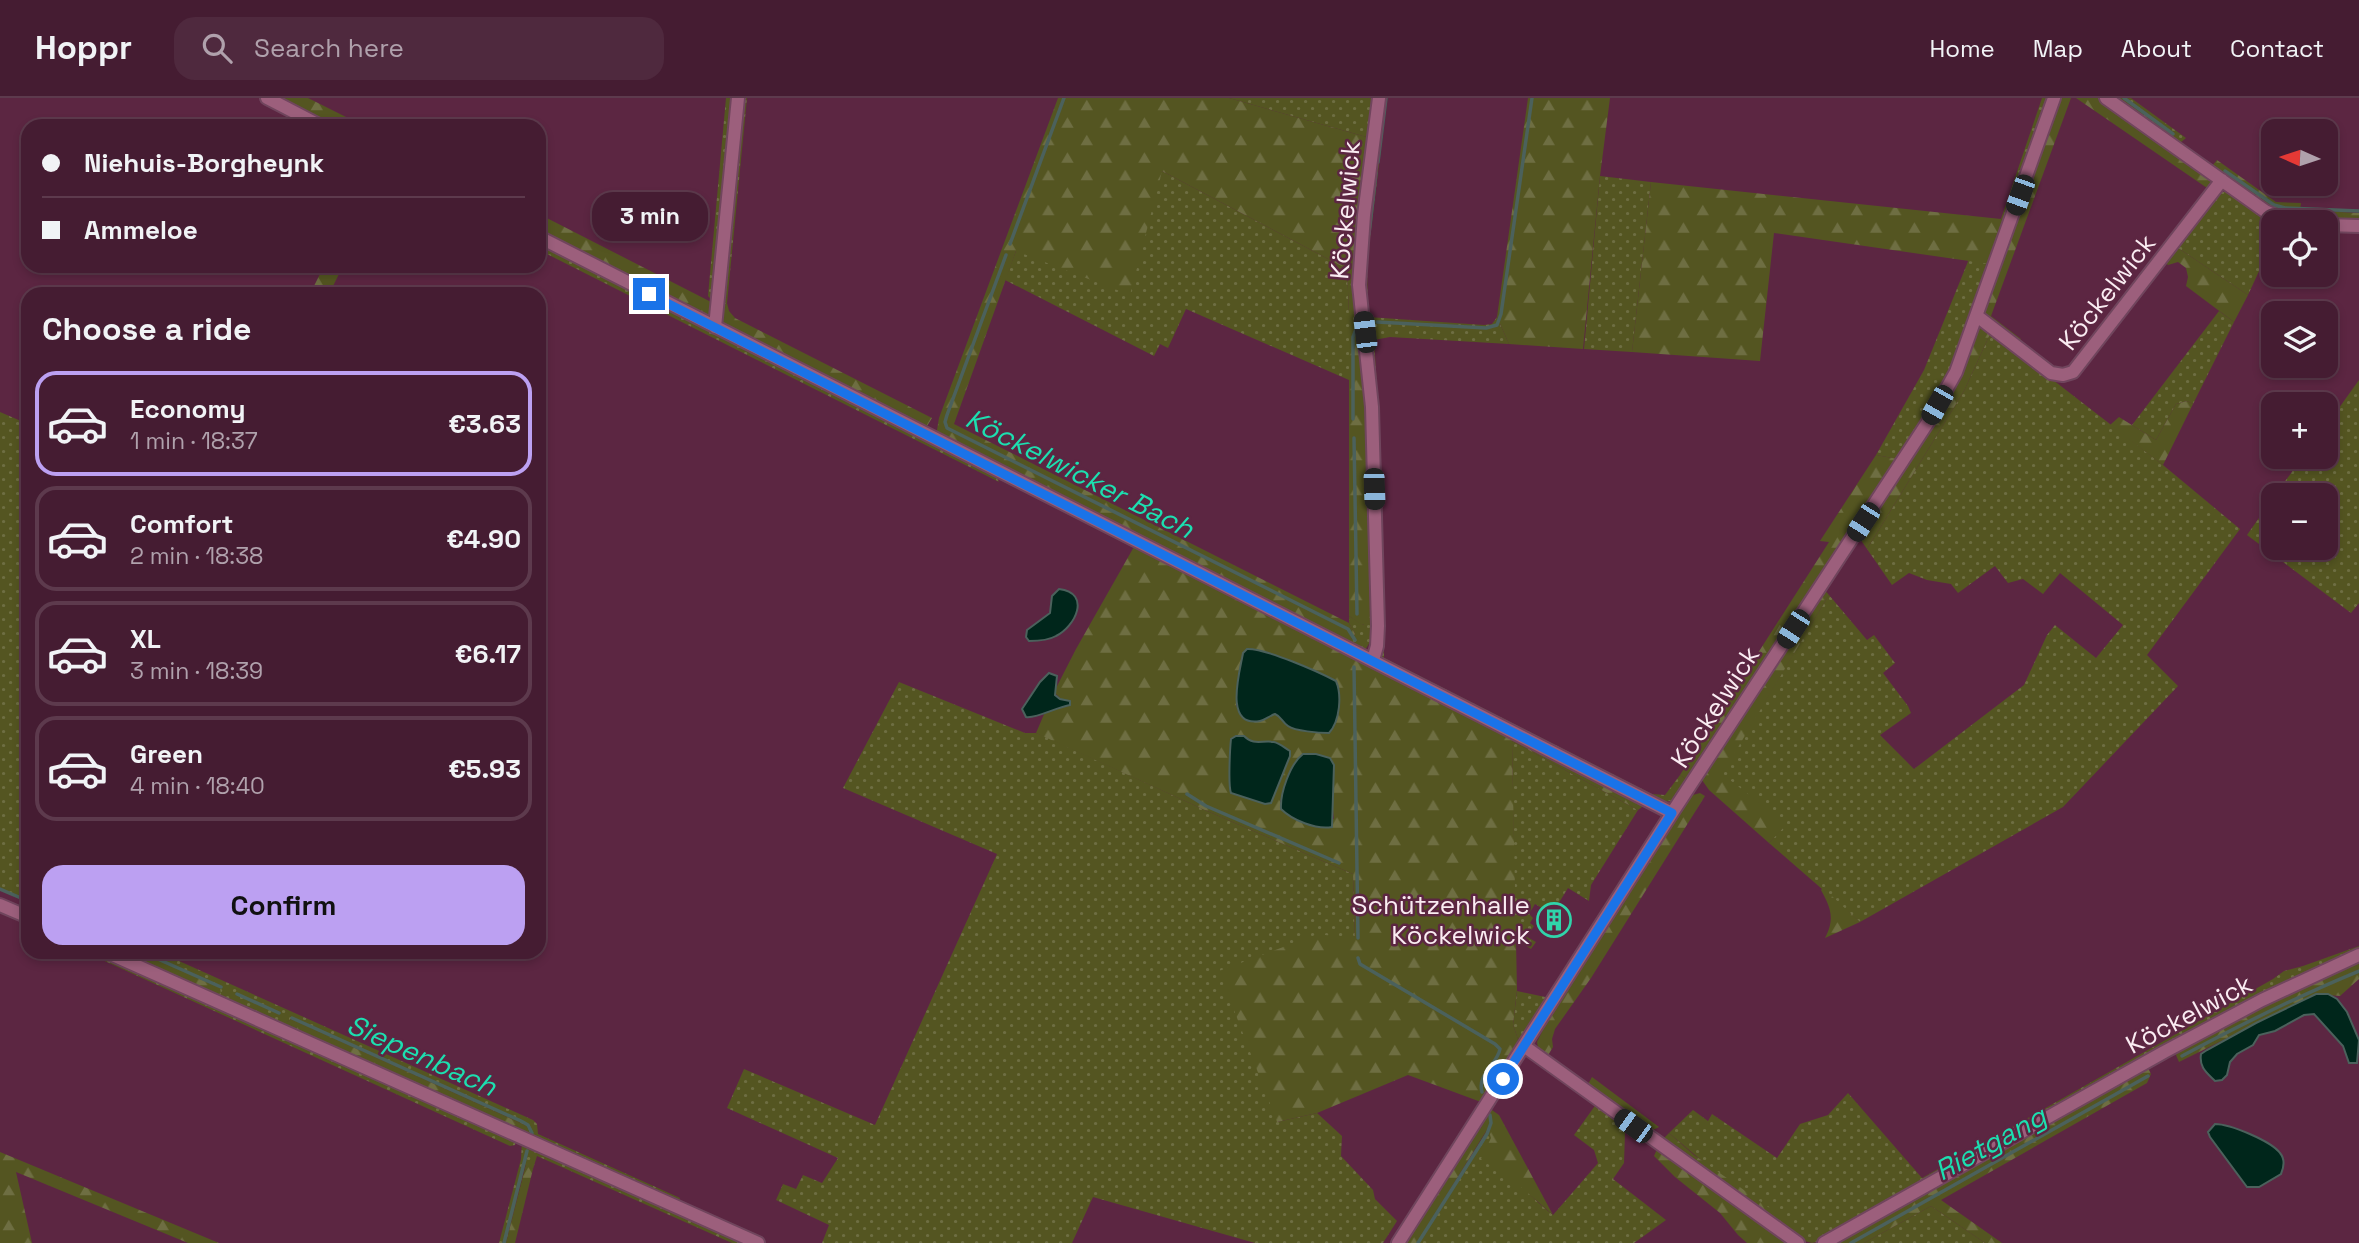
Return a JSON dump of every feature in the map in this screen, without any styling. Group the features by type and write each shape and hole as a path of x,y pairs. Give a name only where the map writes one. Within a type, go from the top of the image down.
{"street":[{"path":"267,98 308,119"},
{"path":"715,327 738,98"},
{"name":"Köckelwick","path":"1373,660 1378,626 1372,407 1359,285 1364,215 1379,98"},
{"name":"Köckelwick","path":"1398,1243 1672,813 1928,422 1956,372 2054,98"},
{"path":"2106,98 2264,210"},
{"name":"Köckelwick","path":"1977,316 2051,373 2063,375 2073,372 2222,180"},
{"path":"2338,225 2359,226"},
{"path":"546,241 1672,813"},
{"path":"0,905 21,914"},
{"name":"Köckelwick","path":"1824,1243 2165,1052 2262,1000 2359,956"},
{"path":"122,959 758,1243"},
{"path":"1524,1046 1798,1243"}],"green space":[{"path":"268,98 308,98 350,119 309,119"},
{"path":"726,98 734,98 715,304 708,296"},
{"path":"739,98 747,98 727,303 720,308"},
{"path":"1058,98 1229,98 1370,138 1359,311 1355,314 1349,314 1347,269 1162,171 1130,295 1016,251 954,424 1349,623 1355,634 1347,645 940,439 937,430 939,418"},
{"path":"1229,98 1374,98 1370,138"},
{"path":"1381,98 1387,98 1367,263 1368,317 1484,325 1492,324 1497,317 1509,344 1390,337 1374,340 1379,418 1384,658 1652,794 1665,795 1680,775 1690,782 1674,801 1657,802 1382,661 1375,414 1361,266"},
{"path":"1528,98 1610,98 1583,349 1509,344 1497,317"},
{"path":"2042,98 2049,98 2006,221 2001,219"},
{"path":"2058,98 2071,98 1991,316 2021,339 2017,344 1987,320 1984,313"},
{"path":"2076,98 2098,98 2212,180 2210,190"},
{"path":"2112,98 2131,98 2186,138 2180,143 2171,140"},
{"path":"2217,160 2261,191 2261,196 2268,196 2276,202 2301,203 2300,210 2270,210 2248,196 2212,166"},
{"path":"1162,171 1347,269 1349,313 1359,311 1362,336 1349,339 1349,380 1186,309 1168,348 1160,344 1154,356 1005,280 1016,251"},
{"path":"1600,176 1651,182 1632,352 1584,349"},
{"path":"1651,182 2006,221 1990,264 1774,233 1760,361 1632,352"},
{"path":"2218,192 2227,192 2261,217 2261,267 2248,295 2175,246"},
{"path":"2338,212 2359,213 2359,223 2338,222"},
{"path":"546,218 715,304 710,317 705,319 546,239"},
{"path":"2175,246 2248,295 2234,322 2186,286 2186,268 2178,262 2168,265 2164,262"},
{"path":"546,247 995,474 999,482 546,254"},
{"path":"1969,259 1990,264 1957,357 1925,419 1898,459 1876,455 1924,370"},
{"path":"320,273 340,273 332,287 314,287"},
{"path":"727,303 735,318 932,418 924,431 729,333 720,321 720,308"},
{"path":"2219,311 2234,322 2193,404 2187,401 2176,404 2156,440 2132,425"},
{"path":"1979,327 1991,332 1964,391 1867,549 1858,536"},
{"path":"1991,332 2163,465 2240,529 2147,655 2178,686 2063,807 1860,922 1769,843 1786,824 1721,774 1829,595 1867,640 1874,635 1895,663 1883,673 1911,713 1880,735 1914,769 2024,685 2047,635 2055,625 2096,658 2123,625 2060,573 2043,594 2023,579 2008,583 1995,566 1958,593 1951,584 1927,580 1909,573 1892,585 1867,549 1964,391"},
{"path":"1362,336 1369,406 1374,607 1369,622 1362,625 1349,616 1349,338"},
{"path":"2359,380 2359,603 2351,613 2280,560 2338,560 2338,483 2284,483 2294,469 2338,469 2338,409"},
{"path":"2187,401 2193,404 2163,465 2110,425 2119,417 2156,440 2176,404"},
{"path":"0,412 21,421 21,899 0,890"},
{"path":"1876,455 1898,459 1690,782 1680,775 1829,542 1820,541"},
{"path":"2261,515 2261,546 2247,535"},
{"path":"1135,545 1640,801 1642,807 1638,810 1512,741 1517,990 1513,1025 1518,1039 1516,1049 1481,1102 1408,1075 1317,1113 1277,1122 1219,971 1318,934 1355,939 1353,874 1036,733 1045,712 1068,706 1054,692","holes":["1243,653 1269,654 1327,676 1329,733 1291,728 1275,714 1262,721 1236,706","1236,736 1258,743 1266,742 1290,756 1271,803 1264,804 1231,793 1231,739","1298,758 1334,778 1331,793 1334,819 1280,802"]},
{"path":"1823,588 1829,595 1722,774 1787,824 1769,843 1709,790 1702,780 1703,774"},
{"path":"1374,607 1372,635 1365,650 1347,645 1355,634 1349,623 1349,616 1363,625"},
{"path":"899,682 1025,733 1044,736 1353,874 1355,939 1277,1122 1317,1113 1342,1136 1341,1156 1373,1190 1375,1199 1397,1221 1383,1243 1255,1243 1093,1197 1072,1243 822,1243 829,1225 776,1200 783,1184 796,1189 803,1175 822,1183 838,1158 727,1108 744,1069 875,1125 997,854 843,788"},
{"path":"1512,741 1638,810 1591,885 1589,901 1568,888 1552,914 1535,904 1529,914 1533,918 1530,923 1534,926 1527,937 1536,942 1531,949 1515,939"},
{"path":"1700,793 1705,796 1591,978 1555,1029 1553,1047 1547,1057 1537,1042 1552,1011 1686,801"},
{"path":"1823,888 1860,922 1825,938 1831,919 1821,890"},
{"path":"2359,946 2359,950 2256,995 1822,1241 1812,1243 1793,1238 1669,1133 1693,1110 1708,1121 1712,1114 1777,1158 1800,1124 1828,1115 1848,1093 1922,1178 2284,971"},
{"path":"2359,958 2359,979 2340,996 2316,994 2179,1062 2176,1055 2178,1049"},
{"path":"100,959 115,959 516,1139 515,1145 510,1146"},
{"path":"130,959 156,959 220,988 221,994 217,998"},
{"path":"155,959 175,959 533,1120 537,1124 538,1134 680,1198 678,1204 526,1137 529,1131 527,1126 291,1019 287,1022 287,1027 217,998 219,988"},
{"path":"1517,991 1550,998 1527,1033 1518,1039 1513,1025"},
{"path":"291,1019 527,1126 529,1131 526,1137 287,1027 287,1022"},
{"path":"2146,1064 2151,1074 2147,1083 1941,1200 2002,1243 1985,1243 1931,1206 1864,1243 1829,1243"},
{"path":"1592,1077 1659,1127 1651,1131 1586,1088"},
{"path":"1597,1103 1628,1127 1625,1133 1624,1163 1613,1179 1666,1220 1634,1243 1417,1243 1488,1128 1499,1153 1514,1176 1532,1197 1553,1215 1598,1163 1594,1150 1574,1135"},
{"path":"1492,1110 1499,1115 1553,1215 1522,1188 1481,1159 1491,1138 1488,1128 1417,1243 1405,1243 1488,1111"},
{"path":"1669,1133 1694,1155 1794,1225 1793,1238 1660,1142"},
{"path":"522,1141 751,1243 732,1243 537,1156 533,1169 525,1165 506,1243 499,1243 521,1159"},
{"path":"1658,1147 1788,1243 1747,1243 1720,1213 1675,1177 1654,1156"},
{"path":"0,1152 219,1243 188,1243 16,1172 32,1243 0,1243"},
{"path":"526,1164 533,1169 515,1243 506,1243"},
{"path":"1931,1206 1985,1243 1864,1243"}],"shaded area":[{"path":"1059,589 1075,597 1078,603 1074,618 1063,632 1056,636 1029,641 1026,637 1027,630 1050,613 1052,596"},
{"path":"1247,649 1279,656 1336,681 1339,708 1336,722 1329,733 1291,728 1275,714 1260,721 1249,721 1241,716 1236,696 1237,684 1243,653"},
{"path":"1049,673 1057,676 1055,695 1070,701 1070,705 1026,717 1022,709"},
{"path":"1244,736 1255,742 1274,742 1290,751 1271,803 1265,804 1231,793 1231,739"},
{"path":"1303,754 1330,758 1334,765 1332,827 1305,823 1281,809 1287,779"},
{"path":"2316,994 2328,994 2337,999 2347,1012 2359,1040 2357,1063 2349,1063 2343,1046 2314,1014 2304,1015 2275,1031 2259,1035 2253,1045 2237,1054 2230,1062 2227,1075 2222,1080 2215,1081 2204,1069 2201,1054"},
{"path":"2215,1124 2250,1134 2275,1148 2282,1155 2281,1174 2259,1187 2247,1187 2210,1137 2208,1132"}],"waterway":[{"name":"Köckelwicker Bach","path":"1010,244 1064,98"},
{"path":"1378,162 1386,98"},
{"path":"1377,322 1486,328 1497,325 1501,314 1532,98"},
{"path":"2124,98 2173,134"},
{"path":"2225,171 2274,205 2285,208 2359,211"},
{"path":"1369,234 1376,173"},
{"name":"Köckelwicker Bach","path":"1006,255 947,415 947,428 1348,629 1355,640"},
{"path":"1353,419 1353,337 1356,329"},
{"path":"1354,438 1357,614"},
{"name":"Köckelwicker Bach","path":"1354,667 1358,938"},
{"path":"1187,794 1206,806 1339,863"},
{"name":"Siepenbach","path":"0,889 21,898"},
{"name":"Köckelwicker Bach","path":"1358,958 1360,964 1500,1049 1482,1080 1482,1092"},
{"name":"Siepenbach","path":"158,959 221,987"},
{"name":"Rietgang","path":"2182,1056 2269,1011 2359,971"},
{"name":"Siepenbach","path":"237,994 279,1013"},
{"name":"Siepenbach","path":"292,1018 521,1121 528,1125 532,1133"},
{"name":"Rietgang","path":"1851,1243 2148,1076"},
{"name":"Köckelwicker Bach","path":"1418,1243 1487,1134 1491,1123 1490,1115"},
{"name":"Siepenbach","path":"504,1243 527,1151"}],"place":[{"name":"Schützenhalle Köckelwick","path":"1554,920"}],"route":[{"path":"649,294 1672,813 1503,1079"}]}
